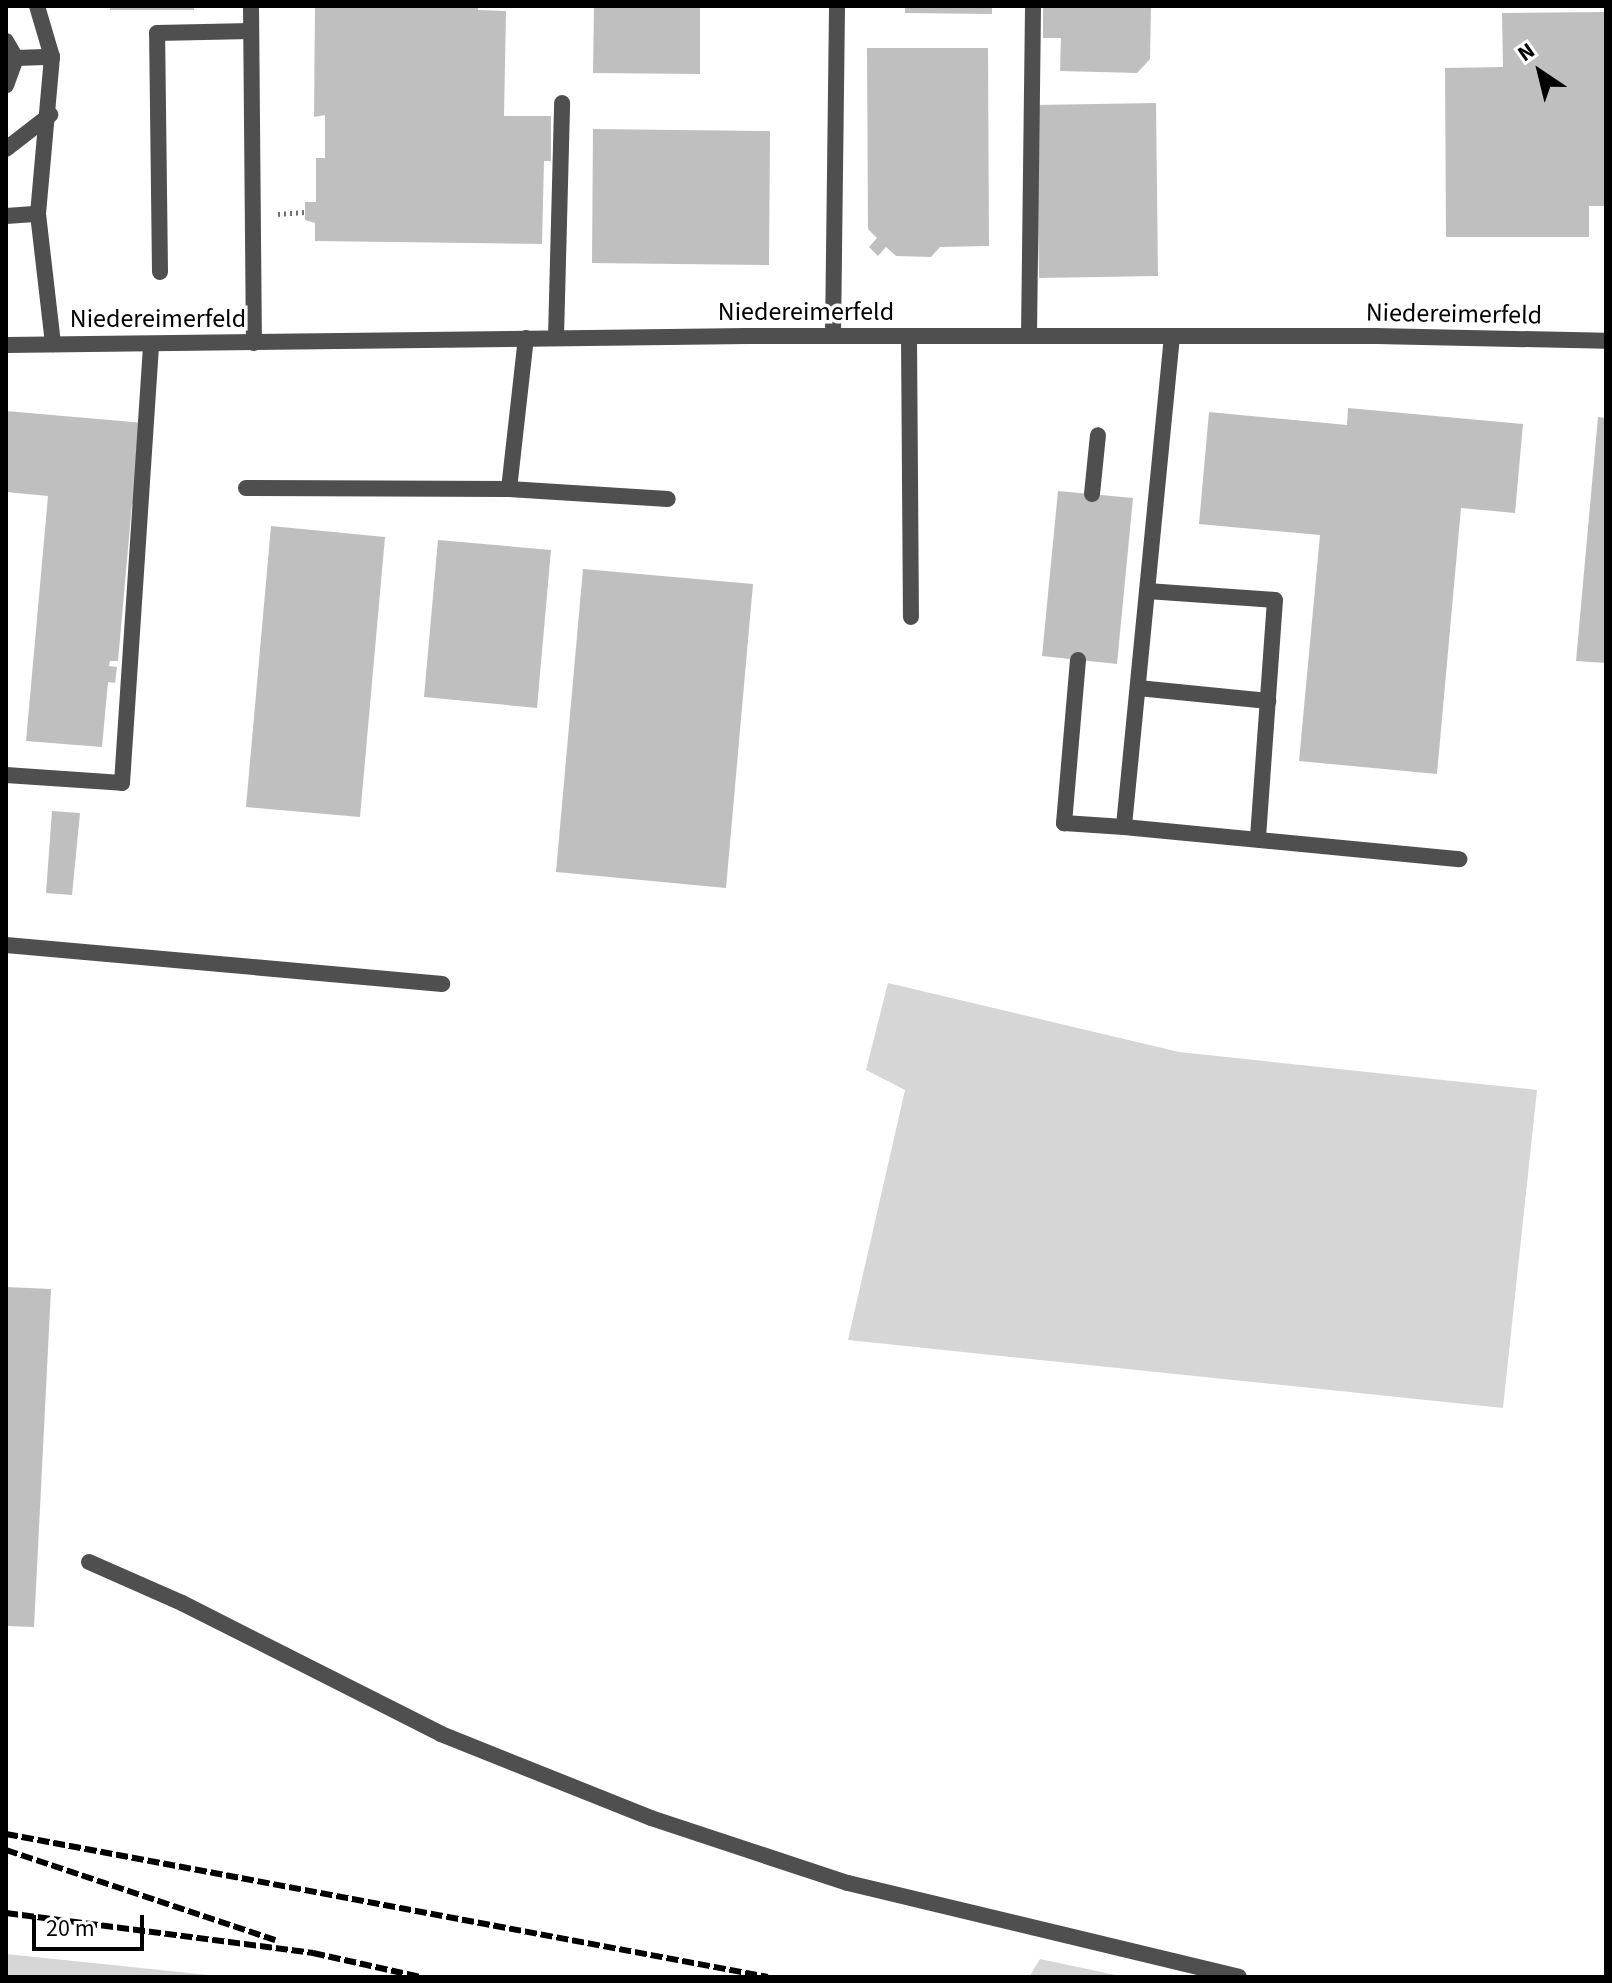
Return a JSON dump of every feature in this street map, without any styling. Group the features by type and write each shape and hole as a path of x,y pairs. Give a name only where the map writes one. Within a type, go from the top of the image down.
{"street":[{"path":"37,6 52,57 50,115 38,214 53,344"},
{"path":"251,6 254,343"},
{"path":"833,336 837,6"},
{"path":"1029,336 1033,6"},
{"path":"160,272 157,33 251,31"},
{"path":"6,41 16,58"},
{"path":"16,58 52,57"},
{"path":"6,85 16,58"},
{"path":"556,337 562,103"},
{"path":"6,149 50,115"},
{"path":"6,216 38,214"},
{"name":"Niedereimerfeld","path":"6,345 833,336 1606,341"},
{"path":"909,336 911,617"},
{"path":"1124,827 1172,336"},
{"path":"509,489 526,338"},
{"path":"6,775 122,783 151,344"},
{"path":"1092,494 1098,435"},
{"path":"246,488 509,489 668,499"},
{"path":"1147,591 1275,600 1258,839"},
{"path":"1078,660 1064,823 1459,859"},
{"path":"1138,688 1268,701"},
{"path":"6,945 442,984"},
{"path":"89,1562 182,1603 441,1734 651,1818 848,1883 1239,1977"}],"shaded area":[{"path":"888,983 1179,1052 1537,1090 1503,1408 848,1340 905,1090 866,1070"},
{"path":"6,1954 228,1977 6,1977"},
{"path":"1040,1959 1125,1977 1029,1977"}],"building":[{"path":"110,6 194,6 194,10 110,10"},
{"path":"315,6 478,6 478,10 506,11 504,116 551,116 551,161 544,161 542,244 315,241 315,223 305,220 305,202 316,202 316,158 325,158 325,115 314,117"},
{"path":"594,6 700,6 700,74 593,73"},
{"path":"905,6 992,6 992,14 905,13"},
{"path":"1043,6 1151,6 1150,59 1137,73 1060,71 1061,38 1043,38"},
{"path":"1606,12 1606,206 1589,206 1589,237 1446,237 1445,68 1503,67 1502,13"},
{"path":"867,48 988,48 989,246 940,247 931,257 896,256 886,247 878,256 869,247 877,238 868,229"},
{"path":"1156,103 1158,276 1039,278 1036,105"},
{"path":"593,129 770,131 769,265 592,263"},
{"path":"1348,408 1523,424 1515,513 1461,508 1437,774 1299,761 1320,535 1199,524 1209,412 1347,425"},
{"path":"6,411 144,423 137,503 132,504 118,661 110,661 109,666 117,667 115,683 108,682 102,747 26,741 48,496 6,492"},
{"path":"1598,417 1606,418 1606,663 1576,661"},
{"path":"1058,491 1133,498 1117,664 1042,656"},
{"path":"271,526 385,537 360,817 246,807"},
{"path":"438,540 551,550 537,708 424,697"},
{"path":"583,569 753,584 726,888 556,872"},
{"path":"52,811 80,813 72,895 46,893"},
{"path":"6,1287 51,1289 34,1627 6,1626"}],"railway":[{"path":"6,1834 768,1977"},
{"path":"6,1850 275,1940"},
{"path":"6,1913 313,1953 420,1977"}]}
